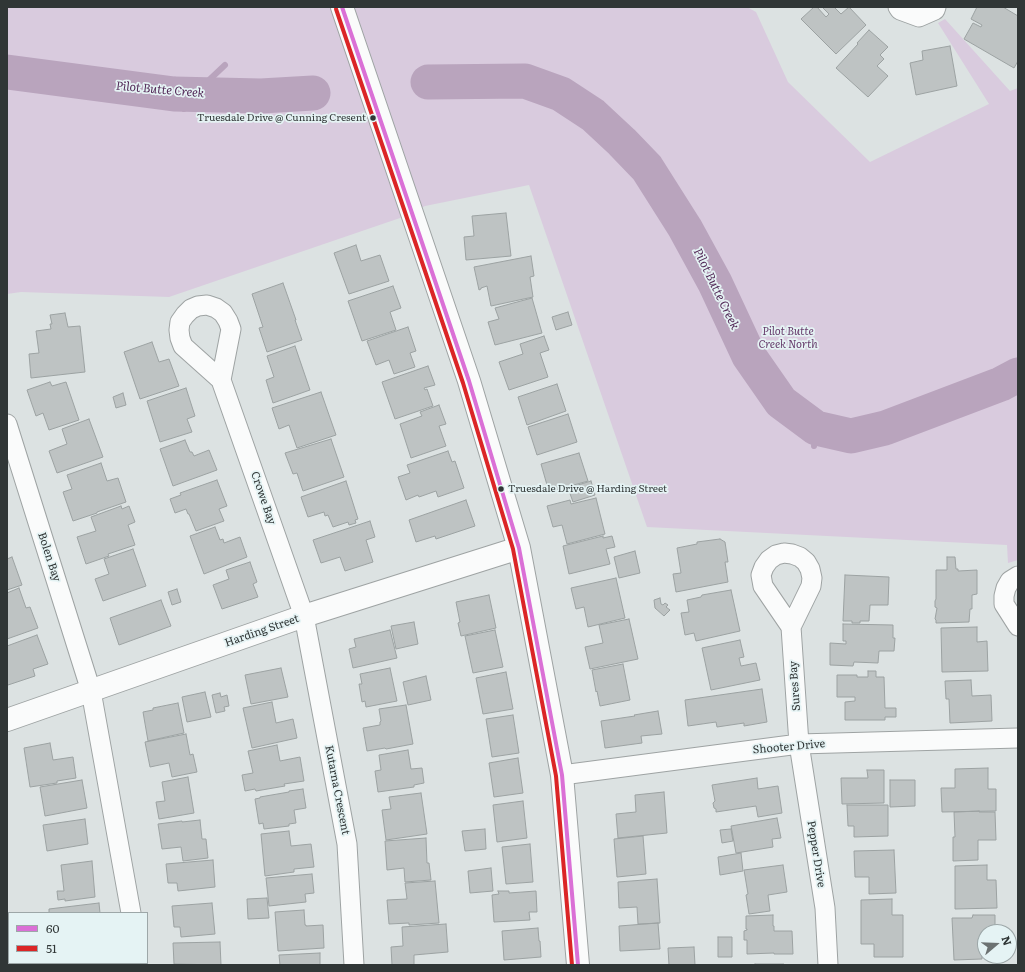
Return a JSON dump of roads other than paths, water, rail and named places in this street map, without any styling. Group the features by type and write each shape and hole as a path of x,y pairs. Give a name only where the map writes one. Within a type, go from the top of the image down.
{"street":[{"path":"342,7 469,381 519,548 562,775 578,965"},
{"path":"898,7 900,10 919,17 935,10 936,7"},
{"name":"Crowe Bay","path":"221,380 304,616"},
{"name":"Bolen Bay","path":"7,424 91,690"},
{"name":"Harding Street","path":"7,720 304,616 519,548"},
{"path":"1018,576 1010,581 1004,596 1004,604 1018,626"},
{"name":"Kutarna Crescent","path":"304,616 347,844 354,965"},
{"name":"Sures Bay","path":"791,627 799,744"},
{"path":"91,690 131,912"},
{"name":"Shooter Drive","path":"562,775 799,744 1018,738"},
{"name":"Pepper Drive","path":"799,744 825,908 828,965"}],"waterway":[{"path":"186,95 207,82 225,65"},
{"name":"Pilot Butte Creek","path":"7,72 174,94 261,96 313,93"},
{"name":"Pilot Butte Creek","path":"428,82 525,81 561,94 593,115 647,168 685,228 715,283 749,356 781,402 816,428 851,436 885,428 1001,384 1018,375"},
{"path":"174,94 180,100 184,109"},
{"path":"812,424 815,430 814,446"}],"place":[{"name":"Truesdale Drive @ Cunning Cresent","path":"373,118"},
{"name":"Truesdale Drive @ Harding Street","path":"501,489"}],"park label":[{"name":"Pilot Butte Creek North","path":"788,338"}]}
